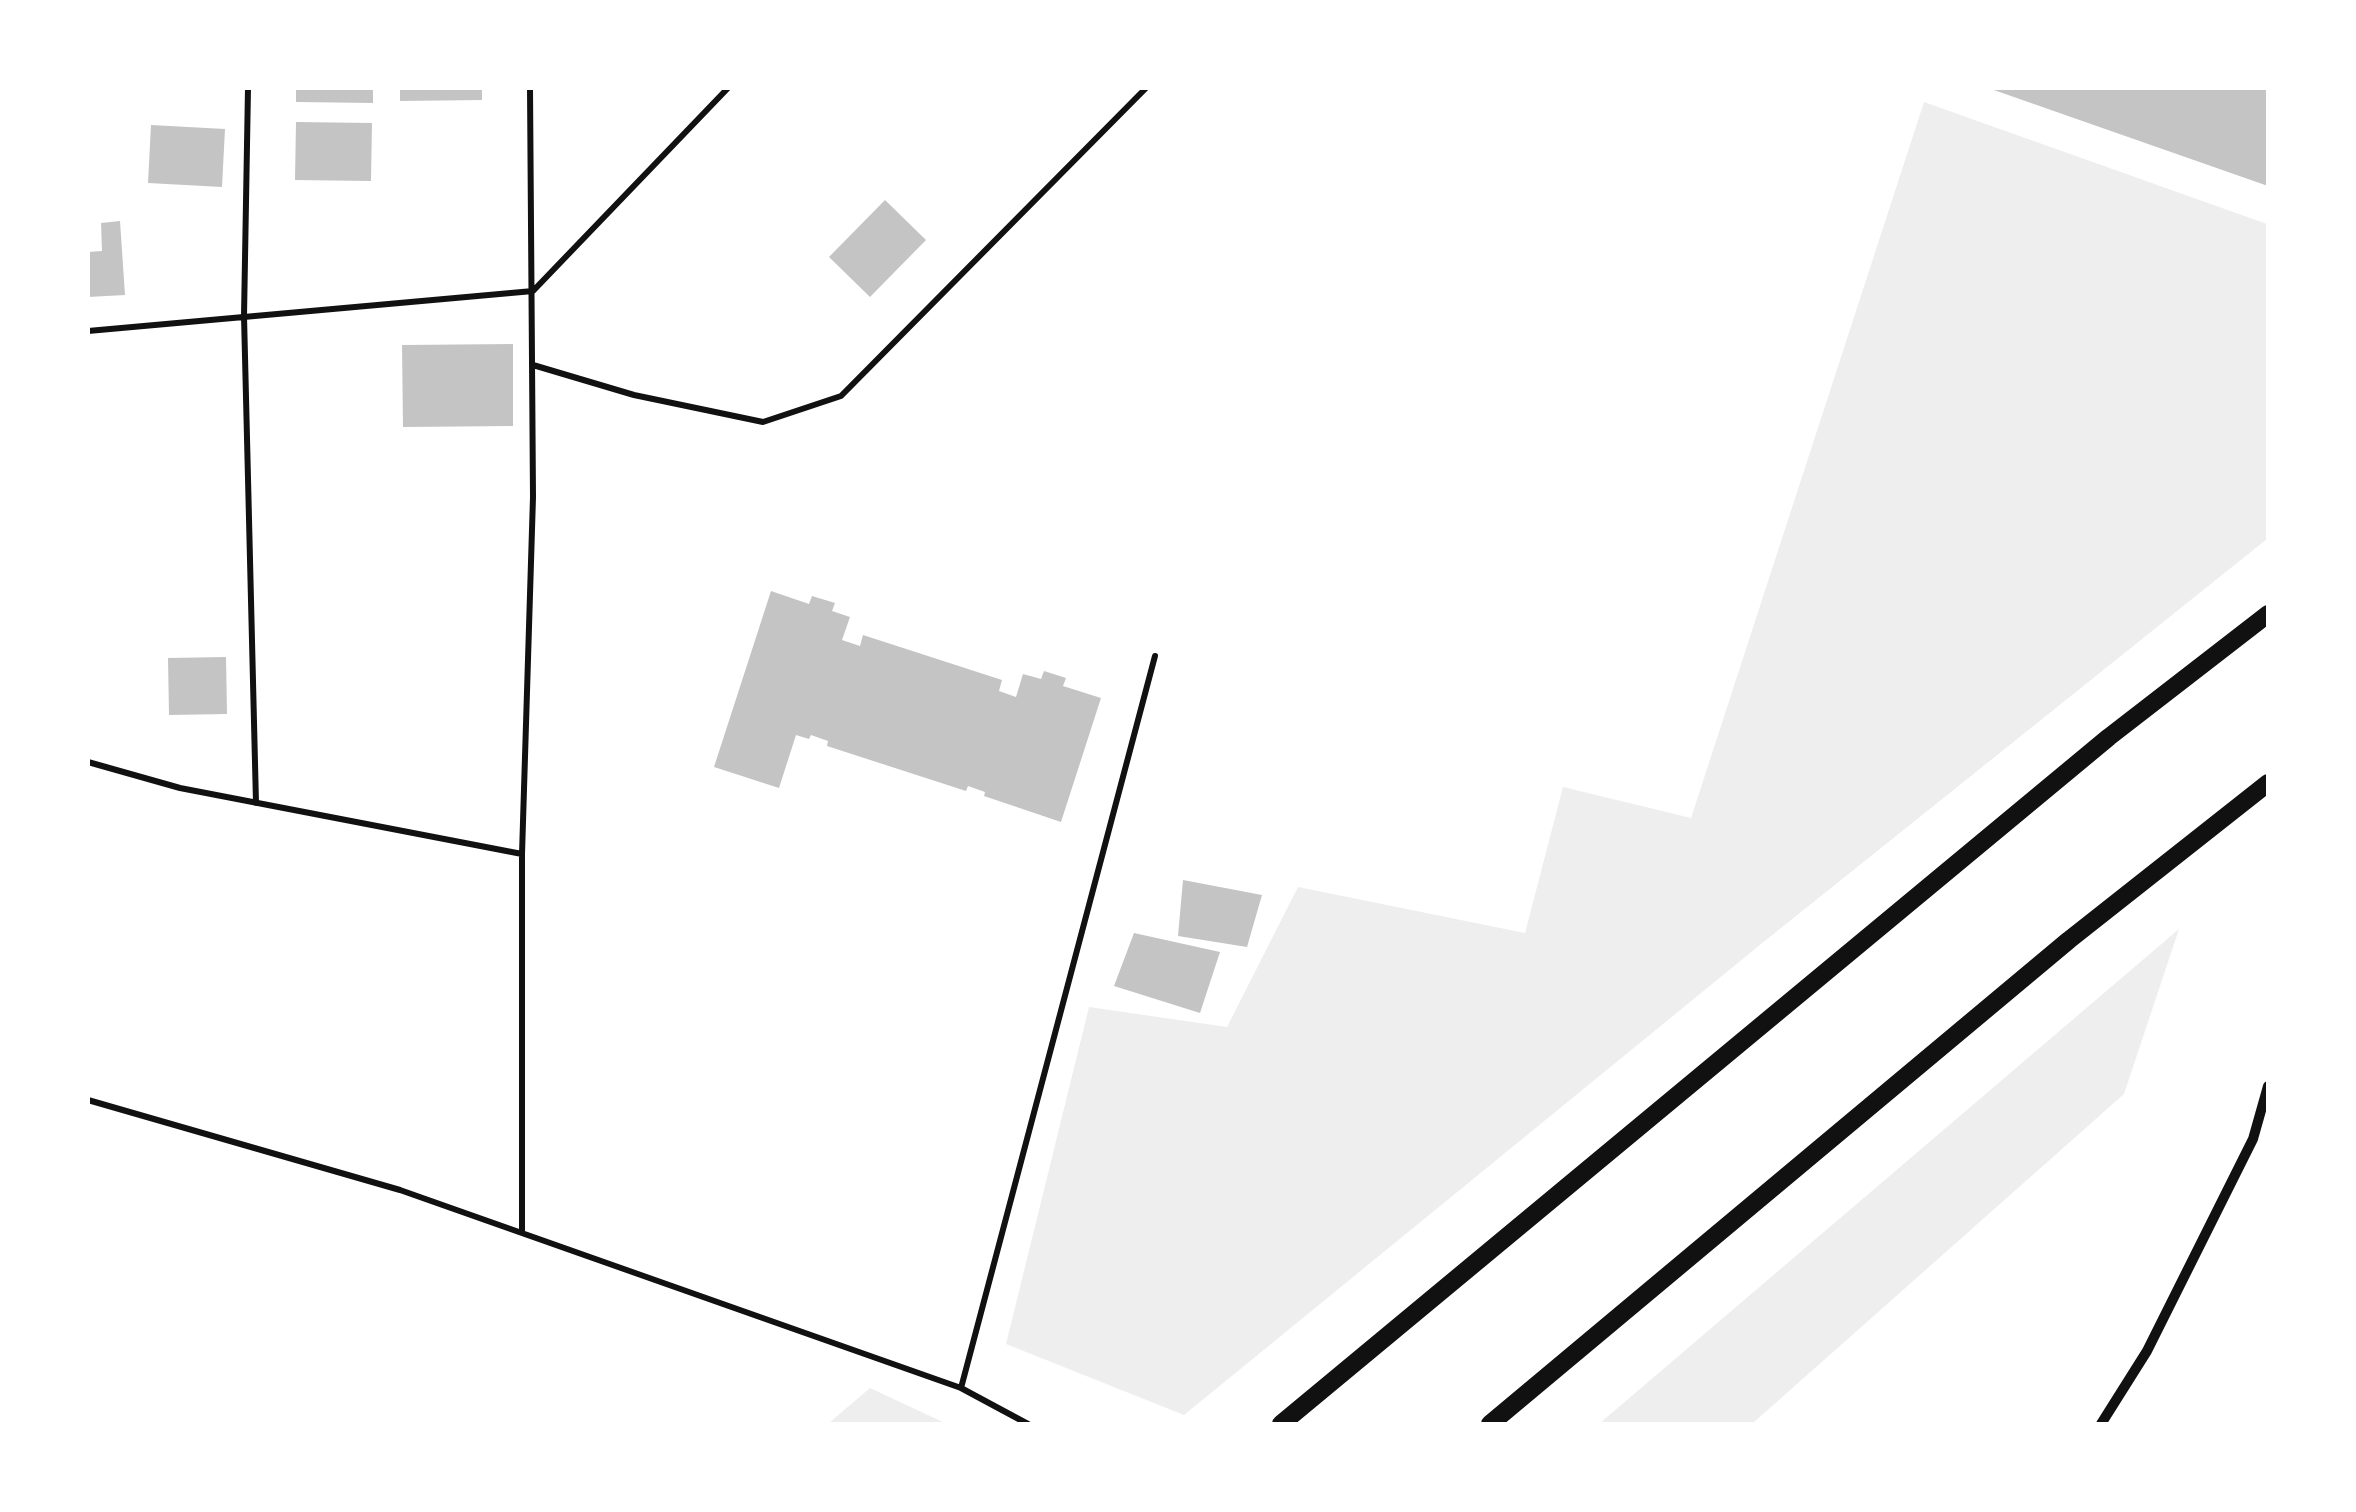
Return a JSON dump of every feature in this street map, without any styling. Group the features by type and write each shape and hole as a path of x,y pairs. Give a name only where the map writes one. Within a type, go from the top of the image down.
{"highway":[{"path":"1281,1424 2109,737 2268,614"},
{"path":"1490,1424 2069,940 2268,783"}],"street":[{"path":"248,88 244,316 256,803"},
{"path":"522,1233 522,854 533,497 530,88"},
{"path":"88,331 533,291 728,88"},
{"path":"533,365 634,395 763,422 841,396 1146,88"},
{"path":"961,1388 1155,656"},
{"path":"88,762 180,788 522,854"},
{"path":"2101,1424 2147,1351 2253,1139 2268,1086"},
{"path":"88,1100 400,1190 961,1388 1028,1424"}],"shaded area":[{"path":"1924,102 2267,224 2267,539 1766,940 1184,1415 1006,1344 1089,1007 1227,1027 1298,887 1525,933 1563,787 1691,818"},
{"path":"2179,929 2124,1094 1753,1423 1600,1423"},
{"path":"870,1388 945,1423 829,1423"}],"building":[{"path":"296,88 373,88 373,103 296,102"},
{"path":"400,88 482,88 482,100 400,101"},
{"path":"2268,88 2268,186 1991,89"},
{"path":"296,122 372,123 371,181 295,180"},
{"path":"151,125 225,129 222,187 148,183"},
{"path":"885,200 926,240 870,297 829,257"},
{"path":"120,221 125,295 88,297 88,252 102,251 101,223"},
{"path":"513,344 513,426 403,427 402,345"},
{"path":"771,591 809,604 812,596 835,603 832,611 850,617 842,640 860,646 863,635 1002,680 999,691 1016,697 1023,674 1041,679 1044,671 1066,678 1063,686 1101,698 1061,822 984,796 985,792 968,786 966,791 827,746 828,741 811,735 809,739 796,735 779,788 714,767"},
{"path":"226,657 227,714 169,715 168,658"},
{"path":"1183,880 1262,895 1247,947 1178,936"},
{"path":"1134,933 1220,952 1200,1013 1114,986"}]}
